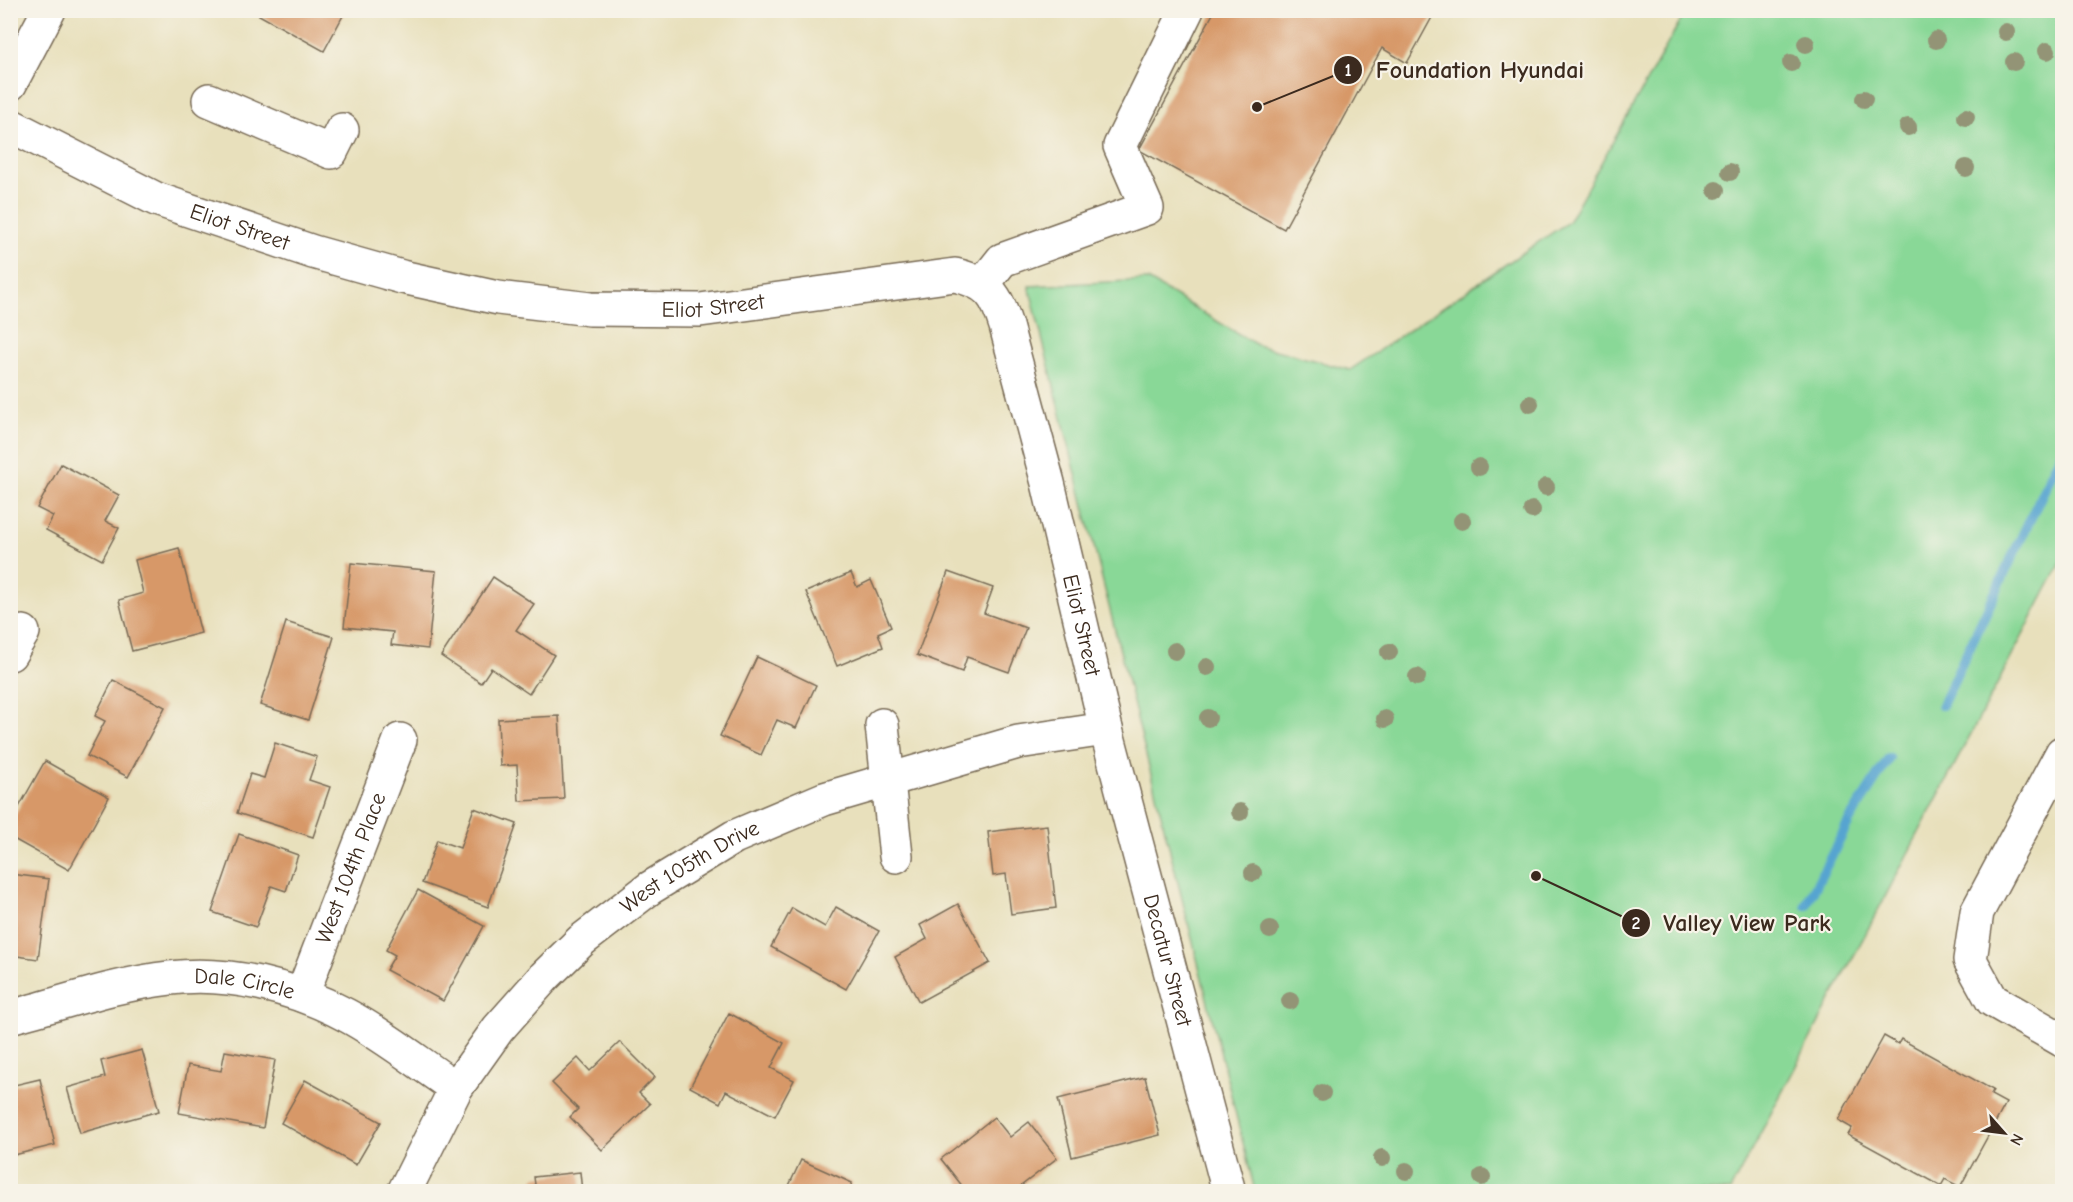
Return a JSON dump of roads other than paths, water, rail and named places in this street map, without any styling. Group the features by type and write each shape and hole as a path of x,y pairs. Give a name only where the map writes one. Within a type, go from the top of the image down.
{"street":[{"path":"983,284 1002,260 1147,208 1120,146 1187,10"},
{"path":"10,84 47,12"},
{"path":"209,100 331,152 342,130"},
{"name":"Eliot Street","path":"10,125 156,199 313,252 402,277 498,298 590,309 700,310 955,274 983,284 999,304 1006,326 1048,483 1106,729"},
{"path":"882,725 896,856"},
{"name":"West 105th Drive","path":"404,1191 456,1088 498,1029 545,976 582,940 650,888 734,837 824,798 888,782 1018,742 1106,729"},
{"name":"Decatur Street","path":"1106,729 1229,1191"},
{"name":"West 104th Place","path":"302,995 400,741"},
{"path":"2062,753 1977,912 1970,960 1992,1000 2062,1040"},
{"name":"Dale Circle","path":"10,1017 114,988 171,977 215,977 259,983 302,995 346,1015 456,1088"}],"waterway":[{"path":"1942,705 2062,452"},
{"path":"1806,905 1851,818 1889,758"}],"place":[{"name":"Foundation Hyundai","path":"1257,107"},
{"name":"Valley View Park","path":"1536,876"}]}
